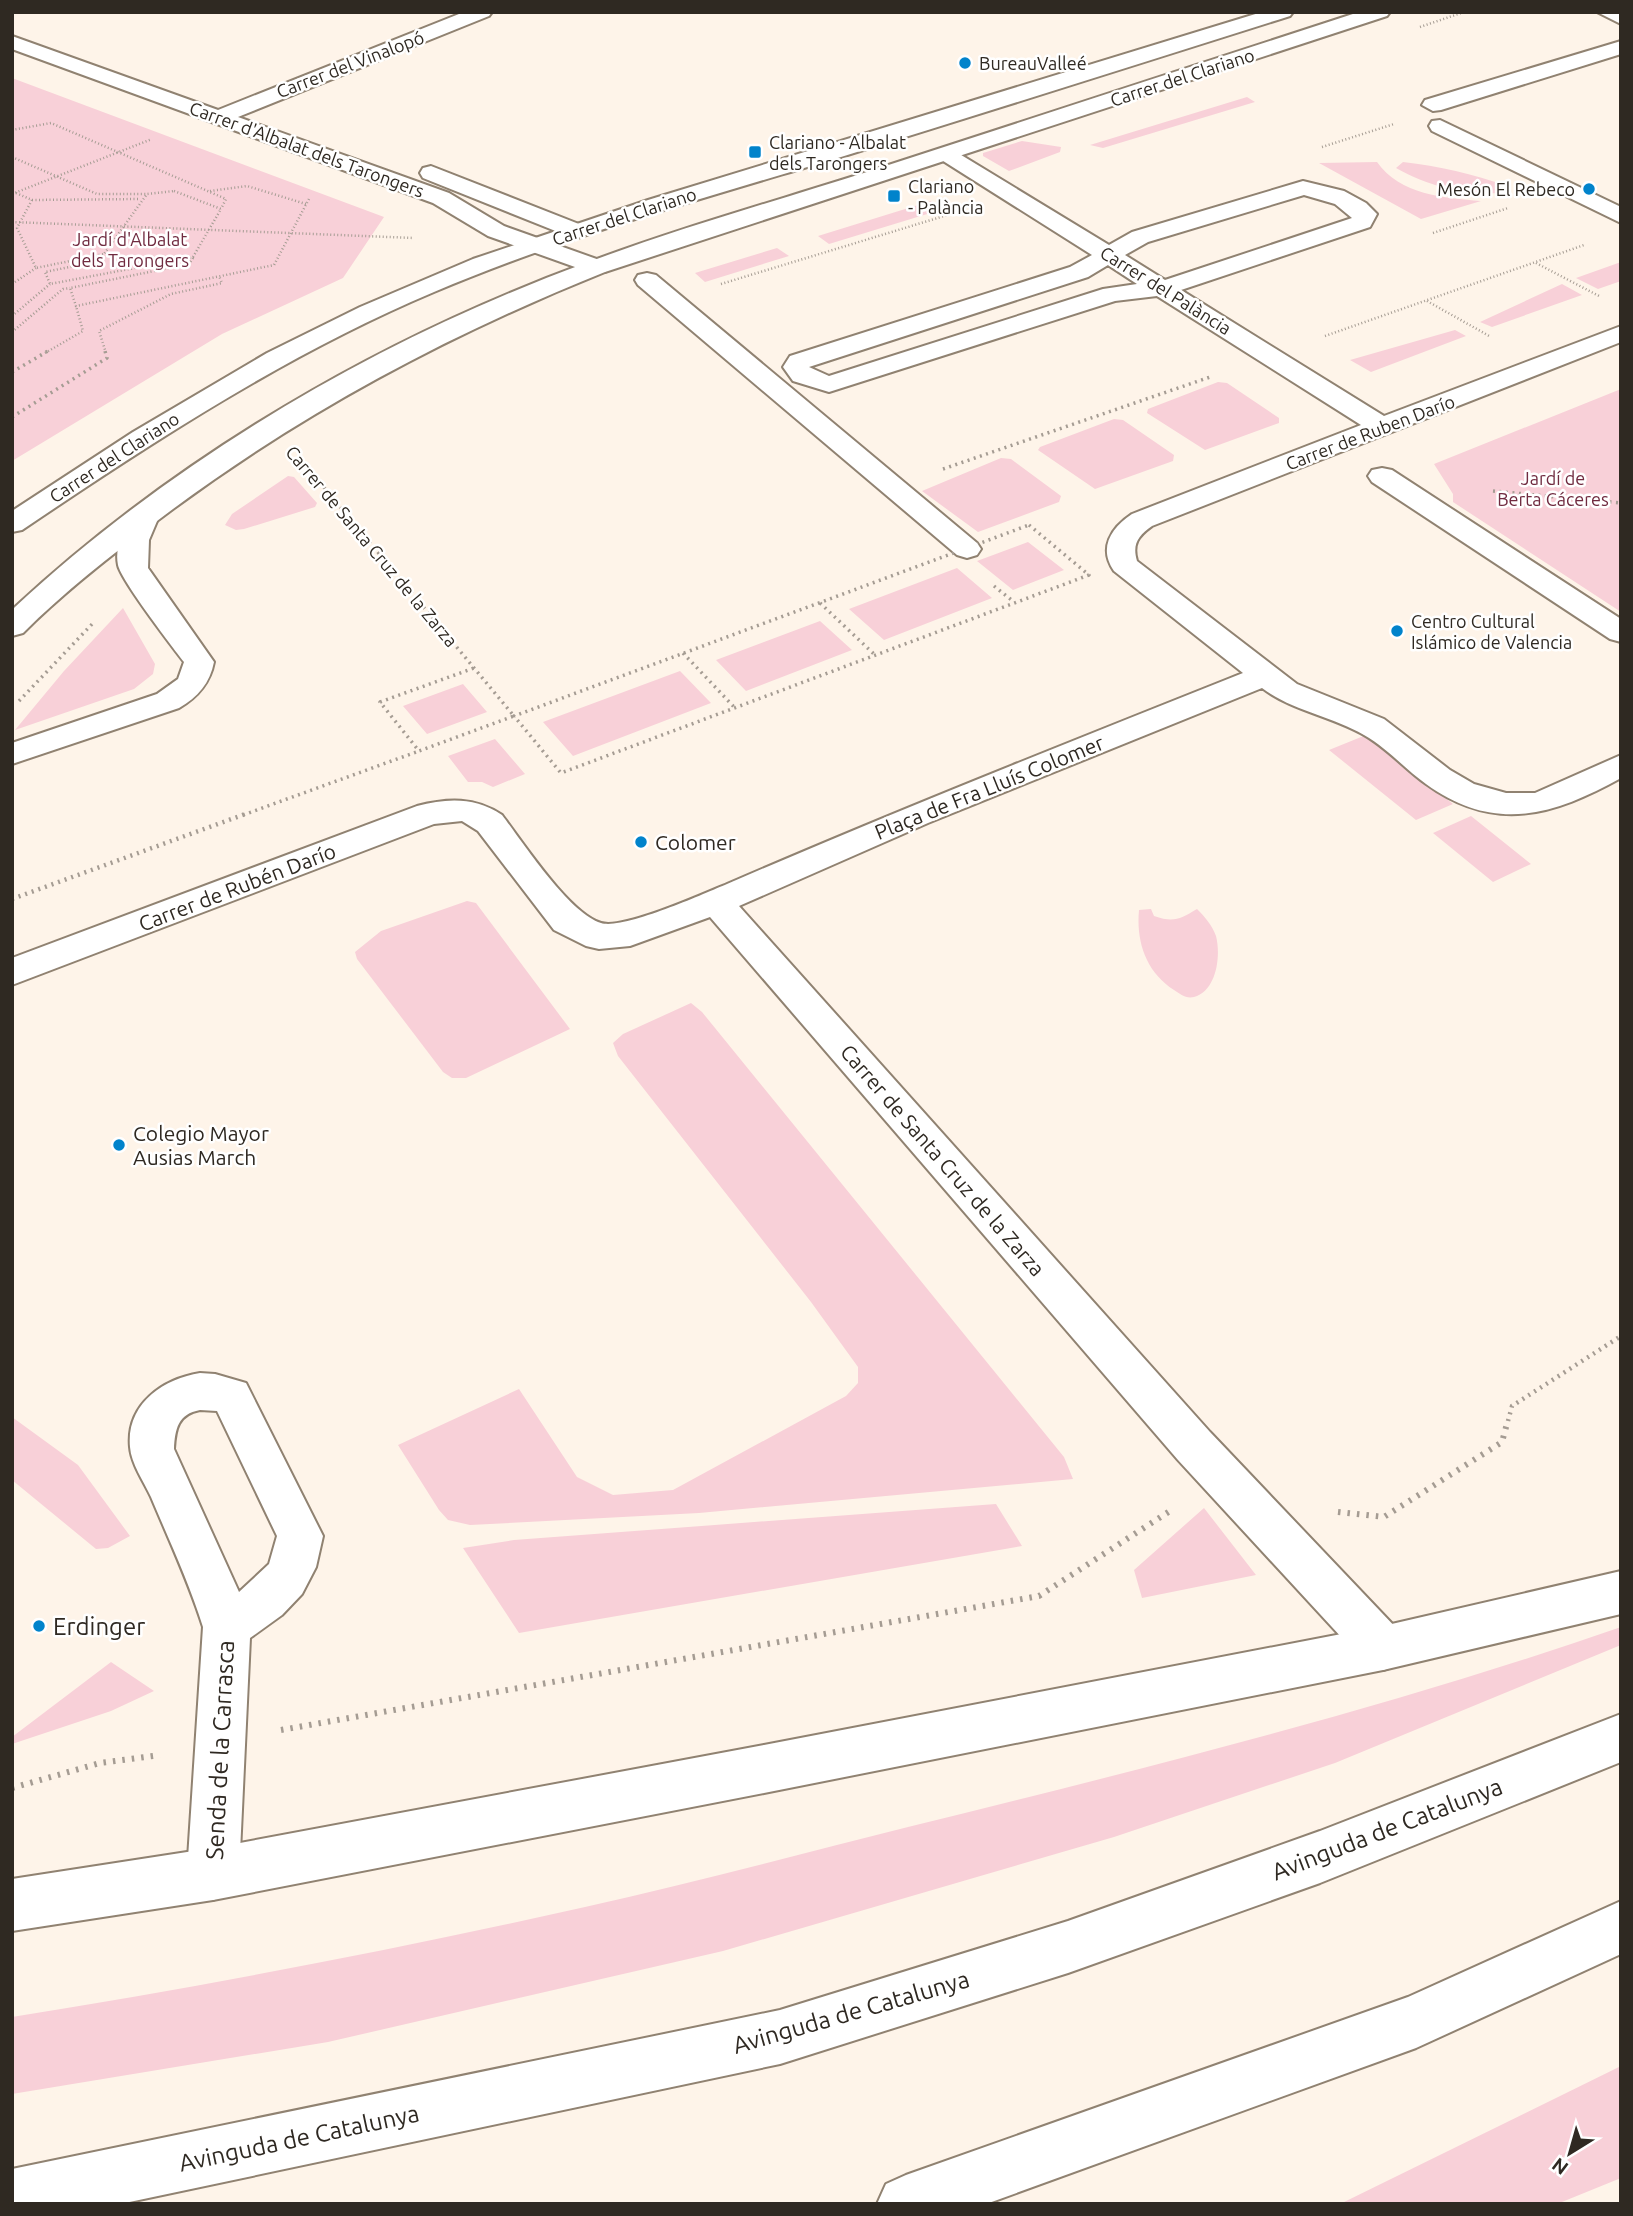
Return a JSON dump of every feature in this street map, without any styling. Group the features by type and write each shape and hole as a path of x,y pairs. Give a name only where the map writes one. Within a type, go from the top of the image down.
{"street":[{"name":"Carrer del Vinalopó","path":"218,117 482,12"},
{"name":"Carrer del Clariano","path":"12,524 214,392 368,312 531,245 1283,12"},
{"name":"Carrer del Clariano","path":"12,627 82,564 196,475 270,425 416,345 597,267 1380,12"},
{"path":"1607,12 1621,18"},
{"name":"Carrer d'Albalat dels Tarongers","path":"12,30 193,95 243,106 490,194 576,231"},
{"name":"Carrer d'Albalat dels Tarongers","path":"12,42 441,198 483,225 531,245 597,267"},
{"path":"1621,47 1437,116 1621,216"},
{"name":"Carrer del Palància","path":"948,154 1382,427"},
{"path":"1303,188 1334,194 1365,214 1362,222 1352,227 1163,288 1112,293 830,384 802,376 796,368 799,361 1079,272 1110,255 1140,237 1303,188"},
{"path":"647,280 967,549"},
{"name":"Carrer de Ruben Darío","path":"1264,676 1124,565 1119,552 1122,536 1142,520 1621,333"},
{"path":"1382,476 1621,633"},
{"name":"Carrer del Clariano","path":"12,754 168,701 187,690 196,679 199,663 133,568 131,553 134,538 146,514"},
{"path":"1264,676 1312,703 1354,716 1385,733 1440,779 1468,795 1494,803 1549,801 1621,765"},
{"name":"Plaça de Fra Lluís Colomer","path":"716,902 916,815 1264,676"},
{"name":"Carrer de Rubén Darío","path":"12,972 429,814 464,810 490,823 566,921 598,937 630,934 716,902"},
{"name":"Carrer de Santa Cruz de la Zarza","path":"716,902 1222,1477 1383,1648"},
{"name":"Senda de la Carrasca","path":"213,1874 227,1627 152,1449 151,1428 161,1411 194,1390 212,1390 231,1396 300,1536 299,1556 292,1572 278,1589 227,1627"},
{"path":"12,1905 72,1898 213,1874 1383,1648 1621,1592"},
{"name":"Avinguda de Catalunya","path":"12,2198 780,2037 1068,1947 1320,1857 1621,1738"},
{"path":"12,1889 72,1898"},
{"path":"906,2204 1416,2021 1621,1927"}],"path":[{"path":"12,130 51,123 226,199 189,264 63,289 12,332"},
{"path":"1317,148 1395,124"},
{"path":"14,194 162,135"},
{"path":"12,158 97,194 174,191 221,209"},
{"path":"209,191 229,185 256,185 306,204"},
{"path":"1433,233 1567,189"},
{"path":"14,194 32,200 141,200"},
{"path":"50,284 45,272 99,261 147,194"},
{"path":"76,306 274,265 312,194"},
{"path":"32,200 17,228 36,268"},
{"path":"670,300 964,210"},
{"path":"12,222 427,238"},
{"path":"1320,338 1584,246"},
{"path":"12,284 36,268 104,254"},
{"path":"12,316 50,284 193,257"},
{"path":"1535,263 1600,297"},
{"path":"12,417 107,358 99,331 171,294 222,283 219,276"},
{"path":"12,372 83,331 70,288"},
{"path":"1427,301 1492,337"},
{"path":"894,486 1217,375"},
{"name":"Carrer de Santa Cruz de la Zarza","path":"270,425 561,773 735,708"},
{"path":"1485,490 1621,503"},
{"path":"12,899 1029,525 1088,575 735,708 683,653"},
{"path":"820,603 875,655"},
{"path":"419,751 380,702 474,668"},
{"path":"1328,1505 1338,1512 1384,1517 1502,1442 1512,1406 1621,1336"},
{"path":"12,1788 100,1763 219,1745 287,1728 1039,1596 1222,1477"}],"green space":[{"name":"Jardí d'Albalat dels Tarongers","path":"12,78 384,217 343,278 222,334 12,461"},
{"path":"1247,97 1255,102 1103,148 1090,145"},
{"path":"1022,141 1061,147 1060,152 1009,171 983,156 983,153"},
{"path":"1377,162 1398,182 1410,188 1438,196 1481,201 1421,219 1319,163"},
{"path":"1403,162 1443,168 1481,178 1507,186 1506,193 1449,189 1423,181 1396,168"},
{"path":"931,201 937,211 829,244 818,236"},
{"path":"777,248 789,256 705,282 695,273"},
{"path":"1621,262 1621,281 1598,289 1576,278"},
{"path":"1562,284 1582,295 1492,327 1480,322"},
{"path":"1455,330 1466,336 1371,372 1350,360"},
{"path":"1218,382 1227,383 1279,418 1279,423 1205,450 1147,413 1148,409"},
{"name":"Jardí de Berta Cáceres","path":"1621,389 1621,612 1453,502 1453,494 1434,464"},
{"path":"1114,419 1123,420 1174,455 1173,461 1095,489 1038,450 1040,447"},
{"path":"1001,458 1011,459 1061,496 1059,502 978,532 922,491"},
{"path":"288,476 294,477 317,503 315,507 244,529 236,530 225,525 232,514"},
{"path":"1028,542 1064,570 1013,590 977,561"},
{"path":"957,568 992,598 884,640 849,609"},
{"path":"123,608 155,664 153,674 134,689 15,730 64,671"},
{"path":"820,621 852,650 746,691 716,660"},
{"path":"680,671 711,703 573,756 543,722"},
{"path":"463,684 487,712 427,734 403,706"},
{"path":"1366,735 1453,804 1416,820 1329,750"},
{"path":"495,739 525,774 493,787 482,782 468,782 448,756"},
{"path":"1471,816 1531,864 1493,882 1433,833"},
{"path":"467,901 476,903 570,1029 466,1078 452,1078 443,1072 357,959 355,952 381,931"},
{"path":"1151,909 1154,916 1172,919 1197,909 1212,928 1218,953 1216,971 1208,988 1202,993 1186,997 1164,983 1150,965 1141,945 1138,922 1139,910"},
{"path":"691,1003 702,1012 1064,1457 1073,1479 699,1513 470,1525 448,1520 439,1510 398,1445 519,1389 577,1477 613,1495 673,1490 846,1396 858,1383 858,1367 811,1302 618,1056 613,1043 623,1034"},
{"path":"12,1417 78,1465 130,1536 108,1548 96,1549 12,1480"},
{"path":"996,1504 1022,1546 519,1633 463,1548 514,1540"},
{"path":"1204,1508 1256,1575 1142,1598 1134,1570"},
{"path":"1621,1627 1621,1645 1335,1763 1114,1837 723,1951 328,2042 12,2094 12,2017 371,1953 666,1888 1267,1735 1445,1684"},
{"path":"111,1662 154,1691 111,1711 12,1744 12,1737"},
{"path":"1621,2066 1621,2178 1557,2204 1340,2204"}],"place":[{"name":"BureauValleé","path":"965,63"},
{"name":"Clariano - Albalat dels Tarongers","path":"755,152"},
{"name":"Mesón El Rebeco","path":"1589,189"},
{"name":"Clariano - Palància","path":"894,196"},
{"name":"Centro Cultural Islámico de Valencia","path":"1397,631"},
{"name":"Colomer","path":"641,842"},
{"name":"Colegio Mayor Ausias March","path":"119,1145"},
{"name":"Erdinger","path":"39,1626"}]}
